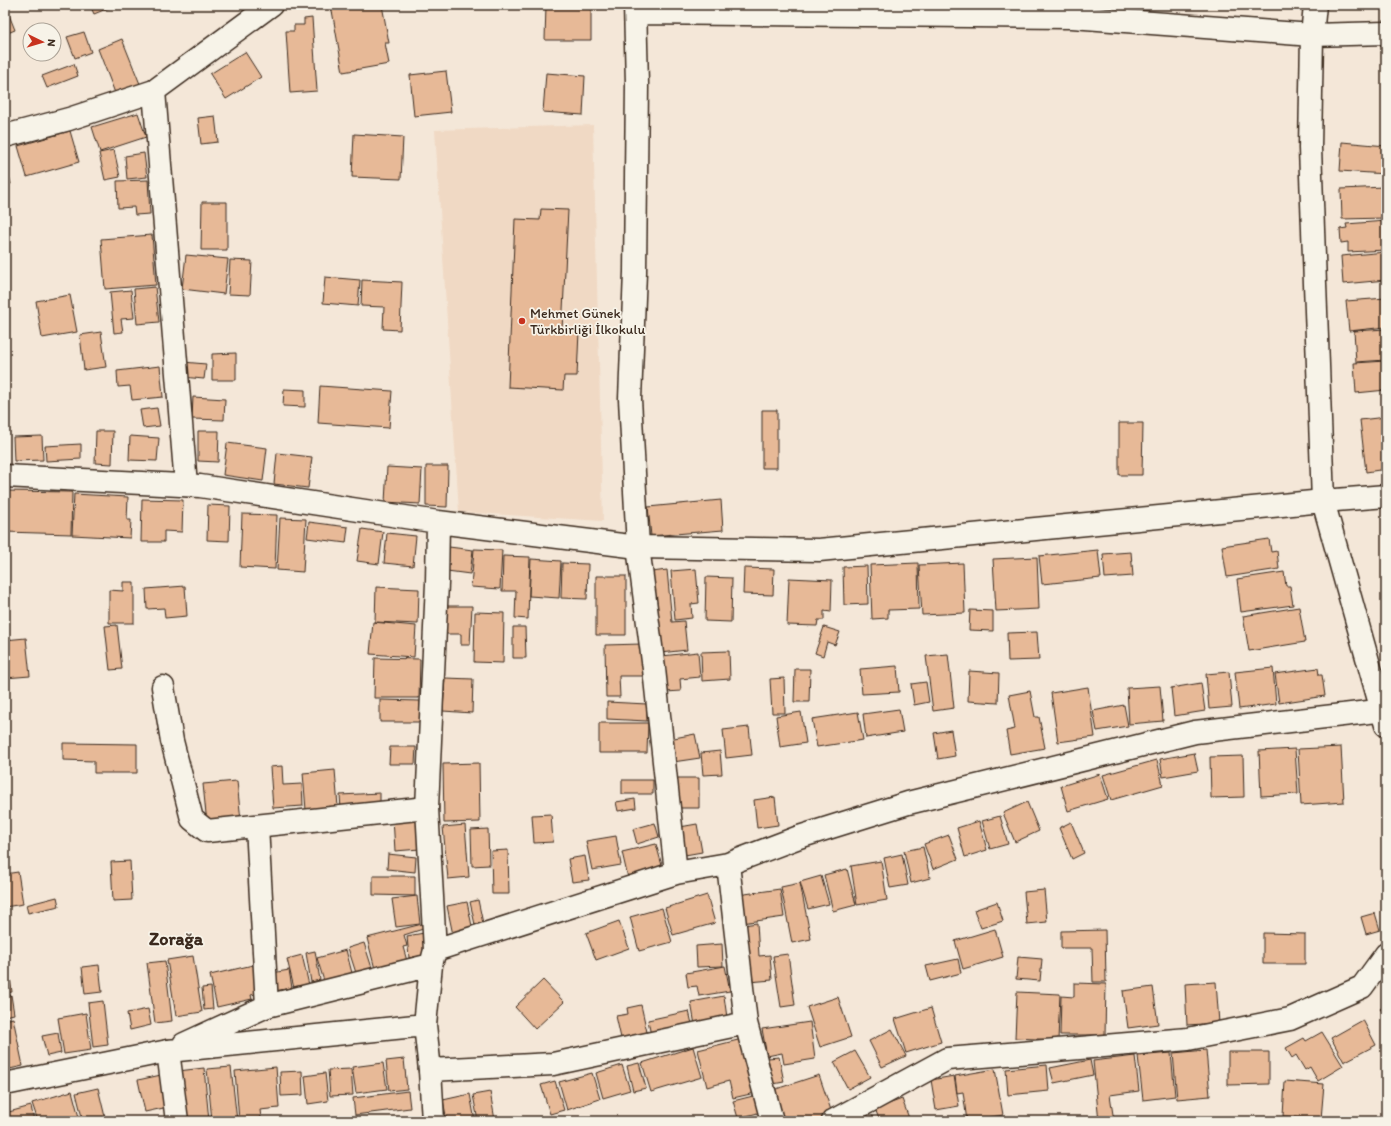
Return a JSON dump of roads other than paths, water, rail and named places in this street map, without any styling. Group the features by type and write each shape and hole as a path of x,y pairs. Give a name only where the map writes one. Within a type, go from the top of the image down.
{"street":[{"path":"5,136 69,119 154,91 271,5"},
{"path":"168,1051 267,1006 433,958 676,873 728,864 799,837 908,803 1196,732 1385,715 1323,501 1310,148 1312,35 1315,5"},
{"path":"676,873 654,669 638,547 630,399 635,272 637,84 635,9 1072,17 1312,35 1386,33"},
{"path":"154,91 186,485"},
{"path":"5,476 208,487 438,522 638,547 819,550 1386,496"},
{"path":"433,1121 430,1070 425,1025 433,958 426,808 437,583 438,522"},
{"path":"163,687 172,741 192,819 207,831 426,808"},
{"path":"257,826 267,1006"},
{"path":"728,864 746,1022 772,1121"},
{"path":"833,1121 947,1059 1188,1039 1290,1019 1362,987 1386,954"},
{"path":"430,1070 553,1064 746,1022"},
{"path":"5,1084 168,1051 425,1025"},
{"path":"168,1051 177,1121"}],"place":[{"name":"Mehmet Günek Türkbirliği İlkokulu","path":"522,321"}],"district":[{"name":"Zorağa","path":"176,939"}]}
